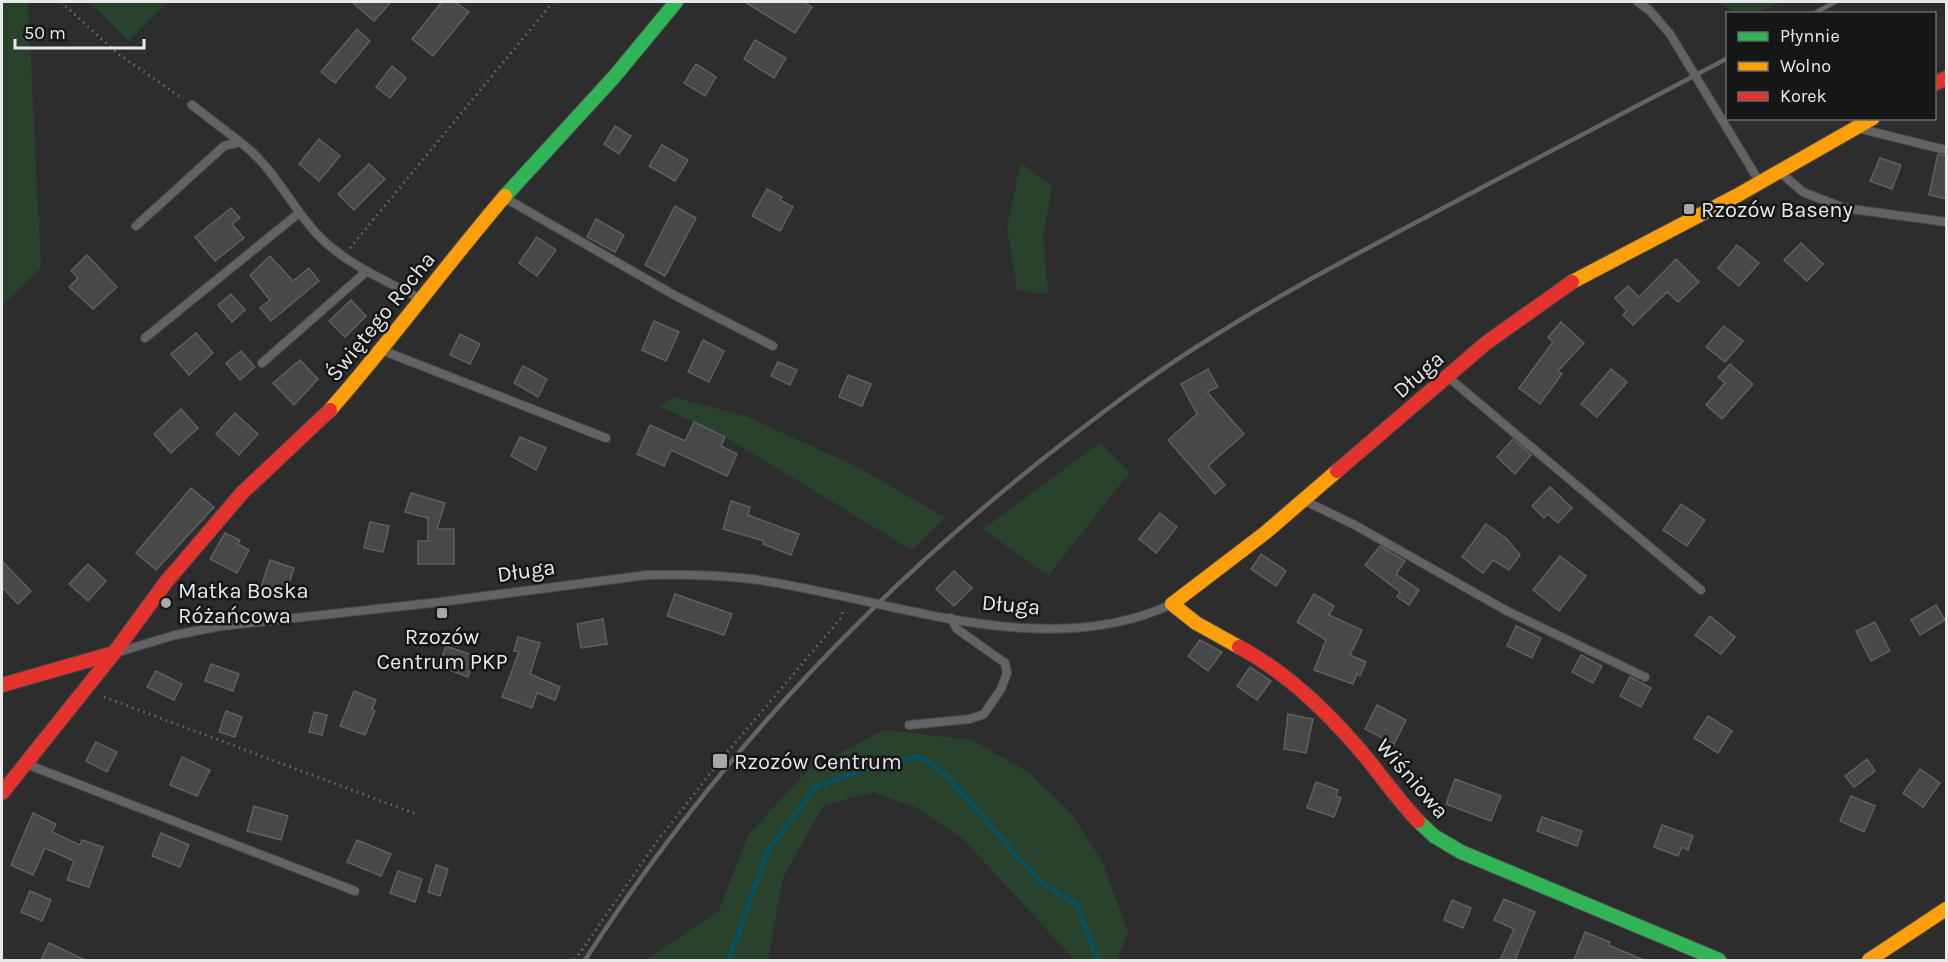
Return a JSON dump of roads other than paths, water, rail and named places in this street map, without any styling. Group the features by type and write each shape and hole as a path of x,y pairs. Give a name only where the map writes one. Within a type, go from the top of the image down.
{"street":[{"name":"Świętego Rocha","path":"2,793 114,653 165,582 242,493 308,433 382,350 420,299 504,197 614,77 676,2"},
{"name":"Długa","path":"1172,604 1305,501 1447,376 1508,325 1557,290 1761,183 1870,120"},
{"name":"Wiśniowa","path":"1172,604 1184,617 1247,650 1276,669 1314,703 1359,750 1411,815 1431,834 1461,852 1719,960"},
{"name":"Długa","path":"2,684 114,653"},
{"path":"1869,960 1947,909"}],"lane":[{"path":"1638,2 1650,11 1670,34 1761,183"},
{"path":"192,105 240,142 273,172 298,213 318,236 343,257 420,299"},
{"path":"1856,128 1947,150"},
{"path":"136,226 224,147 240,142"},
{"path":"1780,172 1803,192 1844,208 1947,222"},
{"path":"504,197 674,295 773,346"},
{"path":"144,338 298,213"},
{"path":"262,363 367,271"},
{"path":"382,350 606,438"},
{"path":"1447,376 1701,590"},
{"path":"1305,501 1353,524 1507,611 1645,677"},
{"name":"Długa","path":"114,653 175,635 222,626 440,602 647,575 679,574 751,579 951,618 1004,626 1097,626 1131,621 1172,604"},
{"path":"909,725 970,720 984,714 1001,689 1007,673 1005,663 957,629 951,618"},
{"path":"25,764 355,891"}],"waterway":[{"path":"729,960 768,851 815,787 866,769 919,756 948,777 1040,882 1077,905 1098,960"}],"railway":[{"path":"1817,12 1835,2"},
{"path":"585,960 633,888 685,819 739,752 796,688 918,566 1049,454 1165,367 1264,305 1384,239 1726,59"}],"place":[{"name":"Rzozów Baseny","path":"1689,209"},
{"name":"Matka Boska Różańcowa","path":"166,603"},
{"name":"Rzozów Centrum PKP","path":"442,613"},
{"name":"Rzozów Centrum","path":"720,761"}]}
